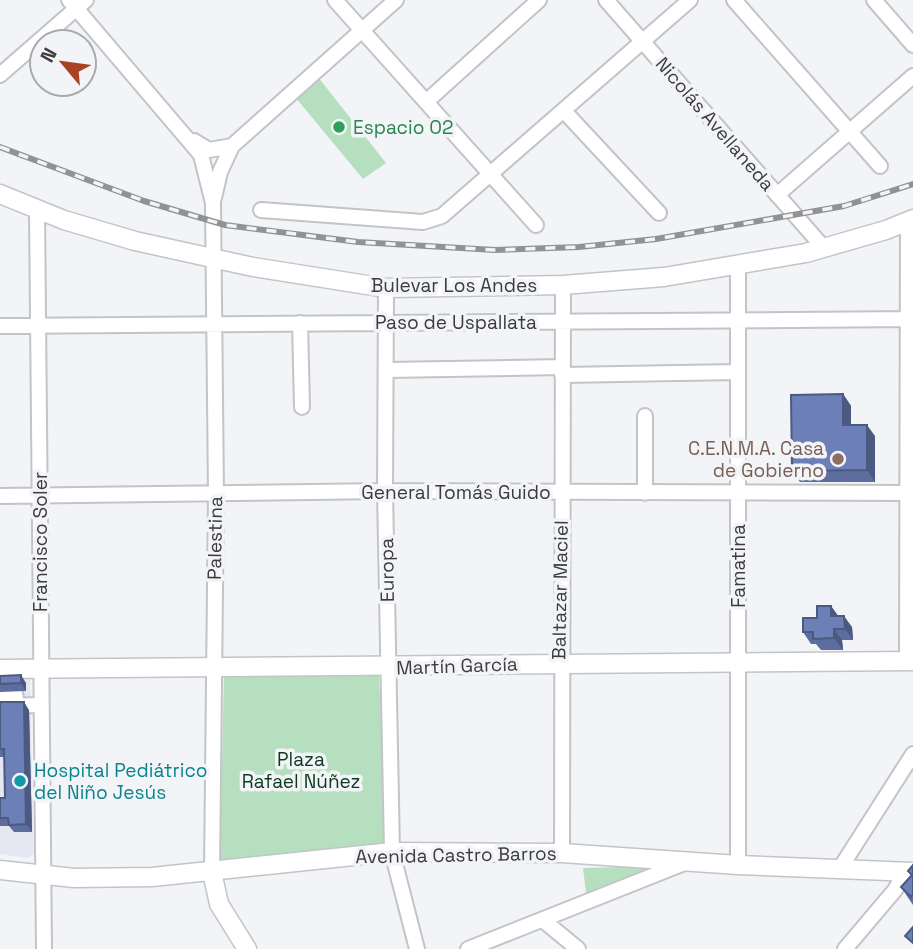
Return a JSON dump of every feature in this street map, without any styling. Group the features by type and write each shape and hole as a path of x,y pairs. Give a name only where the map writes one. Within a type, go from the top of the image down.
{"main road":[{"name":"Bulevar Los Andes","path":"0,194 37,210 135,241 293,274 386,288 563,285 664,277 738,266 824,248 911,220"},
{"name":"Martín García","path":"0,670 388,668 560,662 910,661"},
{"name":"Avenida Castro Barros","path":"0,870 97,878 212,872 392,852 562,853 738,865 909,872"},
{"path":"212,872 219,904 247,949"}],"street":[{"path":"335,0 536,225"},
{"path":"213,203 220,172 232,146 397,0"},
{"path":"427,101 539,0"},
{"name":"Nicolás Avellaneda","path":"606,0 824,248"},
{"path":"261,210 423,222 442,216 690,0"},
{"path":"734,0 880,166"},
{"path":"874,0 913,45"},
{"path":"0,75 77,3 201,155 213,203"},
{"path":"777,195 913,76"},
{"path":"564,111 659,213"},
{"path":"187,136 209,150 232,146"},
{"name":"Palestina","path":"212,872 216,494 213,203"},
{"name":"Francisco Soler","path":"37,210 44,949"},
{"path":"910,661 911,220"},
{"name":"Famatina","path":"738,266 738,865"},
{"name":"Baltazar Maciel","path":"562,853 560,662 563,285"},
{"name":"Europa","path":"386,288 385,491 392,852 417,949"},
{"name":"Paso de Uspallata","path":"0,326 911,318"},
{"path":"300,323 302,407"},
{"path":"387,370 738,372"},
{"path":"645,416 645,493"},
{"name":"General Tomás Guido","path":"0,496 385,491 911,493"},
{"path":"0,692 15,693 17,705"},
{"path":"0,705 41,705"},
{"path":"839,870 913,754"},
{"path":"468,949 687,862"},
{"path":"845,949 909,872"},
{"path":"544,921 578,949"}],"shaded area":[{"path":"30,678 34,854 27,858 0,854 0,679"}],"green space":[{"name":"Espacio O2","path":"314,72 386,163 363,179 291,92"},
{"name":"Plaza Rafael Núñez","path":"224,673 379,676 386,843 220,863"},
{"path":"660,866 586,893 583,868"}],"building":[{"name":"C.E.N.M.A. Casa de Gobierno","path":"843,394 843,425 867,425 867,470 792,471 791,395"},
{"path":"817,606 831,606 831,616 844,616 845,629 834,629 834,638 813,639 813,632 803,632 803,618 817,618"},
{"path":"21,675 21,683 0,684 0,676"},
{"name":"Hospital Pediátrico del Niño Jesús","path":"0,702 24,702 26,824 9,825 8,818 0,818 0,798 5,798 4,749 0,749"},
{"path":"913,865 911,897 901,887 912,875 908,871"},
{"path":"913,927 913,943 905,936"}],"railway":[{"path":"0,147 144,201 225,225 358,242 495,250 579,247 656,239 844,206 913,184"}],"place":[{"name":"Espacio O2","path":"339,127"},
{"name":"C.E.N.M.A. Casa de Gobierno","path":"838,459"},
{"name":"Hospital Pediátrico del Niño Jesús","path":"20,781"}]}
